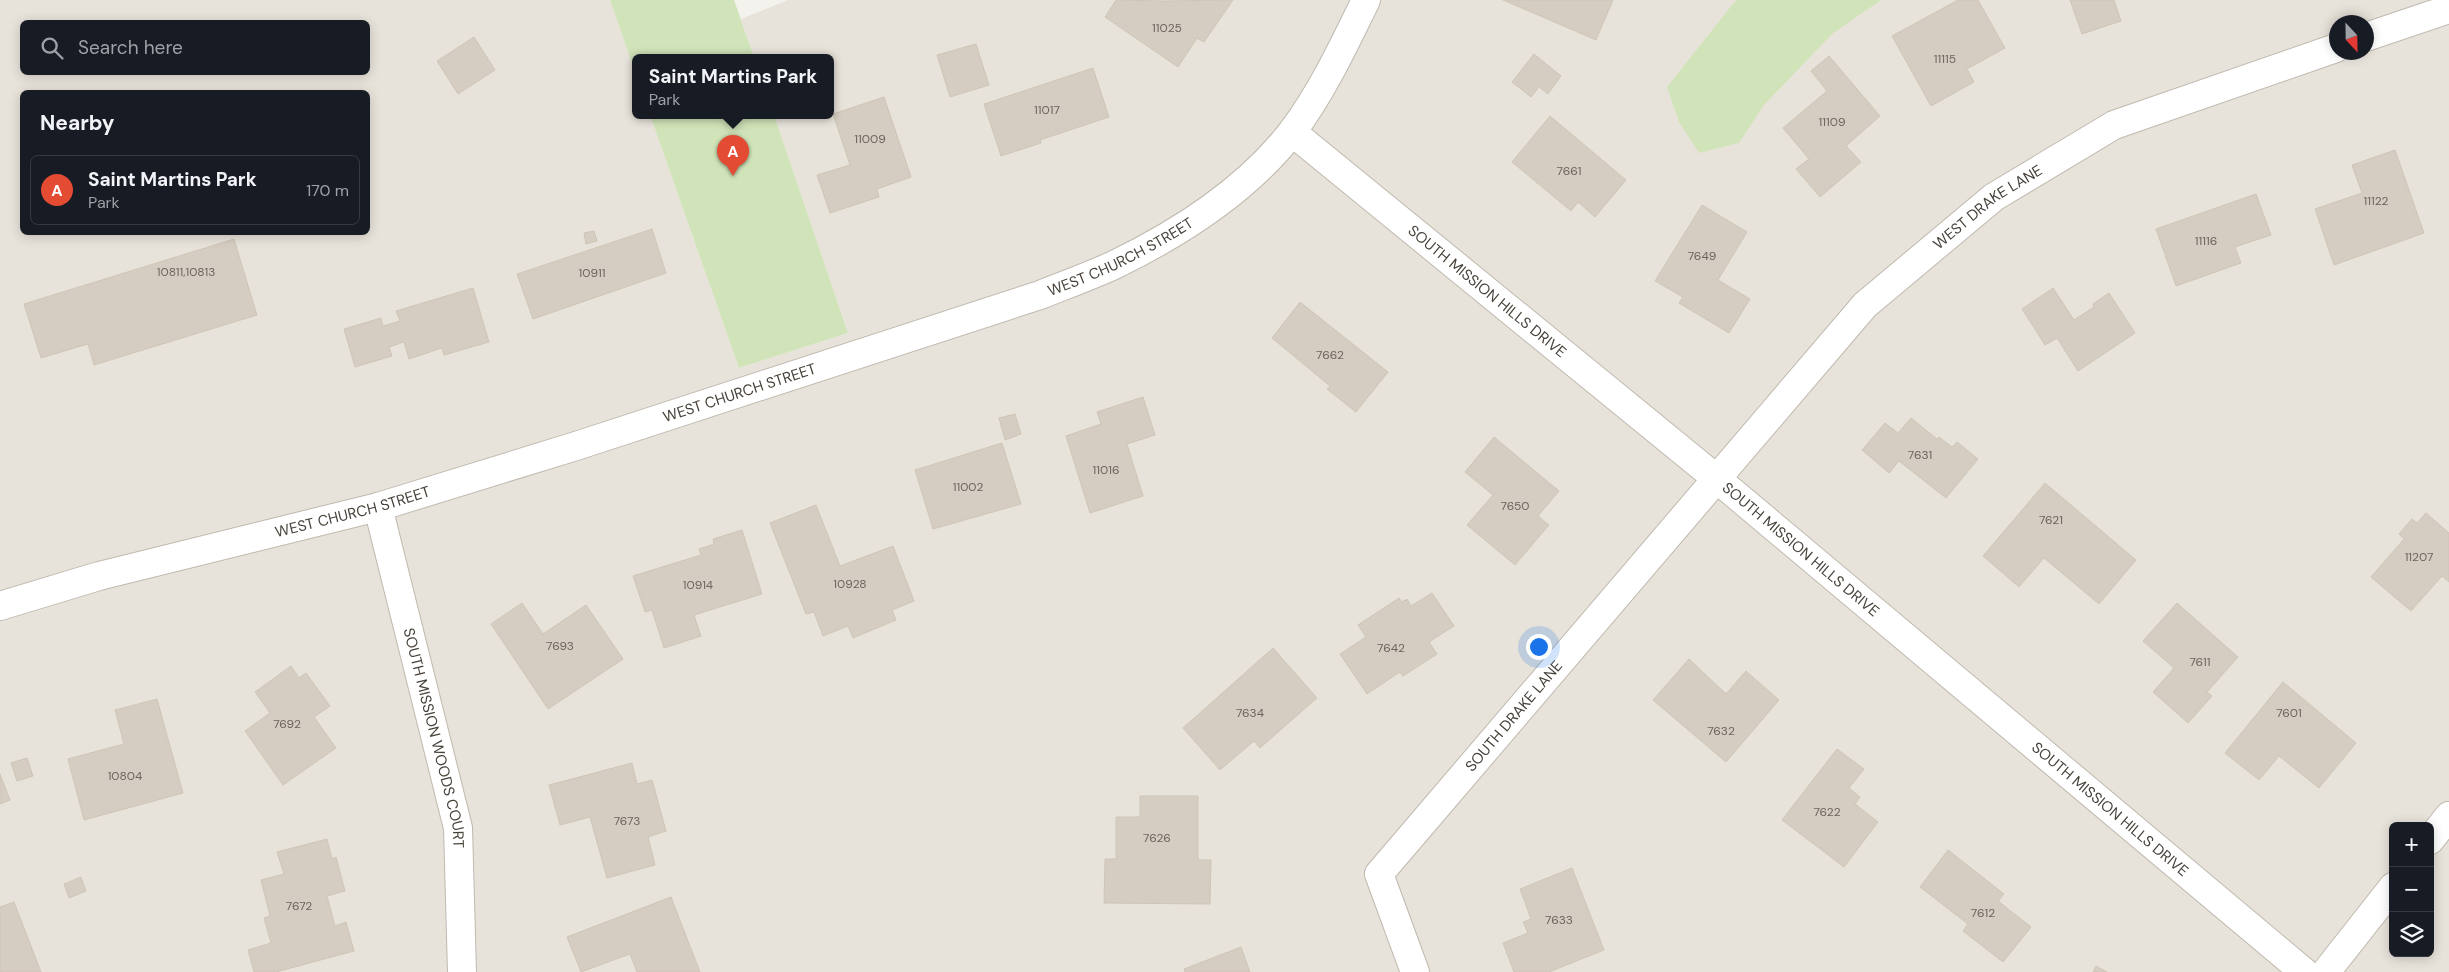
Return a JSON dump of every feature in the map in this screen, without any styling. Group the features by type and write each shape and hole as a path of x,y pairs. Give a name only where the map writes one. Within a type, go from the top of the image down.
{"street":[{"name":"WEST CHURCH STREET","path":"0,606 99,576 378,507 576,446 1040,295 1114,265 1188,223 1249,179 1292,132 1332,68 1366,0"},
{"path":"2374,34 2449,9"},
{"name":"WEST DRAKE LANE","path":"1717,479 1865,305 1994,197 2114,125 2329,50"},
{"name":"SOUTH MISSION HILLS DRIVE","path":"1292,132 1717,479 2304,972"},
{"name":"SOUTH DRAKE LANE","path":"1414,972 1379,874 1717,479"},
{"name":"SOUTH MISSION WOODS COURT","path":"378,507 458,828 462,972"},
{"path":"2434,835 2449,816"},
{"path":"2326,972 2389,893"}],"shaded area":[{"path":"0,0 610,0 632,63 632,119 651,119 739,368 848,333 775,119 834,119 834,54 753,54 741,19 788,0 2449,0 2449,972 0,972"}],"green space":[{"path":"610,0 734,0 753,54 632,54 632,63"},
{"path":"1736,0 1881,0 1832,34 1764,105 1739,143 1699,153 1679,122 1667,87"},
{"path":"651,119 775,119 848,333 739,368"}],"building":[{"path":"1116,0 1233,0 1204,42 1197,38 1178,67 1105,17"},
{"path":"1503,0 1613,0 1596,40"},
{"path":"1958,0 1978,0 2005,48 1967,69 1974,82 1931,106 1892,36"},
{"path":"2070,0 2114,0 2121,21 2082,34"},
{"path":"474,37 495,70 458,94 437,61"},
{"path":"976,44 989,85 950,97 937,55"},
{"path":"1534,54 1561,76 1548,94 1539,87 1531,97 1512,82"},
{"path":"1829,56 1880,116 1846,146 1861,162 1820,197 1796,169 1809,159 1783,128 1827,91 1811,71"},
{"path":"1093,68 1109,117 1040,140 1041,143 1001,156 984,104"},
{"path":"884,97 911,177 877,189 879,197 830,213 817,175 850,165 834,114"},
{"path":"1550,116 1626,180 1595,217 1578,202 1571,211 1512,162"},
{"path":"2395,150 2424,233 2334,265 2315,209 2362,193 2352,165"},
{"path":"2256,194 2271,235 2235,247 2241,263 2176,286 2156,229"},
{"path":"1702,205 1747,232 1718,280 1750,299 1729,333 1679,303 1683,297 1655,281"},
{"path":"652,229 666,273 533,319 517,274"},
{"path":"594,231 597,241 586,244 584,233"},
{"path":"234,239 257,315 94,365 88,344 41,358 24,304"},
{"path":"473,288 489,342 444,355 442,348 409,359 404,342 389,347 392,356 355,367 344,329 381,318 383,326 400,321 396,311"},
{"path":"2053,288 2074,320 2094,307 2093,304 2109,293 2135,333 2078,371 2057,338 2045,345 2022,309"},
{"path":"1300,302 1388,372 1356,412 1327,389 1330,386 1272,338"},
{"path":"1143,397 1155,435 1127,444 1143,496 1090,513 1066,436 1101,424 1097,412"},
{"path":"1015,414 1021,434 1005,440 999,418"},
{"path":"1911,418 1937,439 1939,437 1952,447 1957,442 1978,459 1946,498 1899,461 1889,473 1862,450 1885,423 1898,433"},
{"path":"1494,437 1559,491 1538,516 1549,525 1515,565 1467,525 1493,495 1465,472"},
{"path":"1002,443 1021,504 933,529 915,470"},
{"path":"2045,483 2136,560 2099,604 2044,558 2019,587 1983,556"},
{"path":"816,505 840,566 893,546 914,601 892,610 896,620 853,638 848,626 823,636 814,612 806,614 770,523"},
{"path":"2426,513 2449,533 2449,582 2442,576 2411,611 2371,577 2404,539 2399,534 2412,519 2417,523"},
{"path":"742,530 762,594 694,615 701,636 664,648 652,610 645,612 633,576 701,555 699,549 714,544 713,539"},
{"path":"1432,593 1454,626 1429,642 1437,654 1403,676 1400,672 1367,694 1340,654 1366,637 1358,625 1399,598 1402,602 1407,599 1411,606"},
{"path":"522,603 543,634 586,605 623,659 548,709 491,624"},
{"path":"2177,603 2238,657 2207,692 2212,696 2188,723 2153,692 2174,668 2143,641"},
{"path":"1273,648 1317,698 1260,748 1254,741 1220,770 1183,728"},
{"path":"1689,659 1726,694 1746,671 1779,700 1726,762 1653,700"},
{"path":"291,666 299,678 306,673 330,706 314,717 336,748 283,785 245,731 270,713 255,692"},
{"path":"2283,682 2356,743 2319,788 2279,756 2259,780 2225,753"},
{"path":"157,699 183,793 84,820 68,759 124,744 115,710"},
{"path":"1837,749 1864,769 1849,788 1860,797 1855,804 1878,822 1844,867 1782,820"},
{"path":"27,758 33,776 17,781 11,763"},
{"path":"632,763 637,784 652,780 666,831 648,837 655,865 607,878 590,817 560,825 549,785"},
{"path":"0,774 10,800 0,804"},
{"path":"1140,796 1198,796 1198,860 1211,860 1210,904 1104,903 1105,859 1116,859 1116,817 1140,817"},
{"path":"327,839 332,859 336,857 345,891 327,896 335,926 346,922 354,951 276,972 254,972 248,950 271,943 264,918 270,916 261,880 284,874 277,852"},
{"path":"1948,850 2004,894 1998,901 2031,927 2003,962 1963,931 1968,924 1920,887"},
{"path":"1572,868 1604,950 1549,972 1514,972 1503,943 1528,933 1523,922 1531,919 1520,889"},
{"path":"81,877 86,891 69,898 64,884"},
{"path":"671,897 700,972 637,972 630,954 581,972 567,937"},
{"path":"14,902 41,972 0,972 0,907"},
{"path":"1241,947 1250,972 1185,972 1184,969"},
{"path":"2096,966 2107,972 2093,972"}],"place":[{"name":"Saint Martins Park","path":"733,176"}]}
